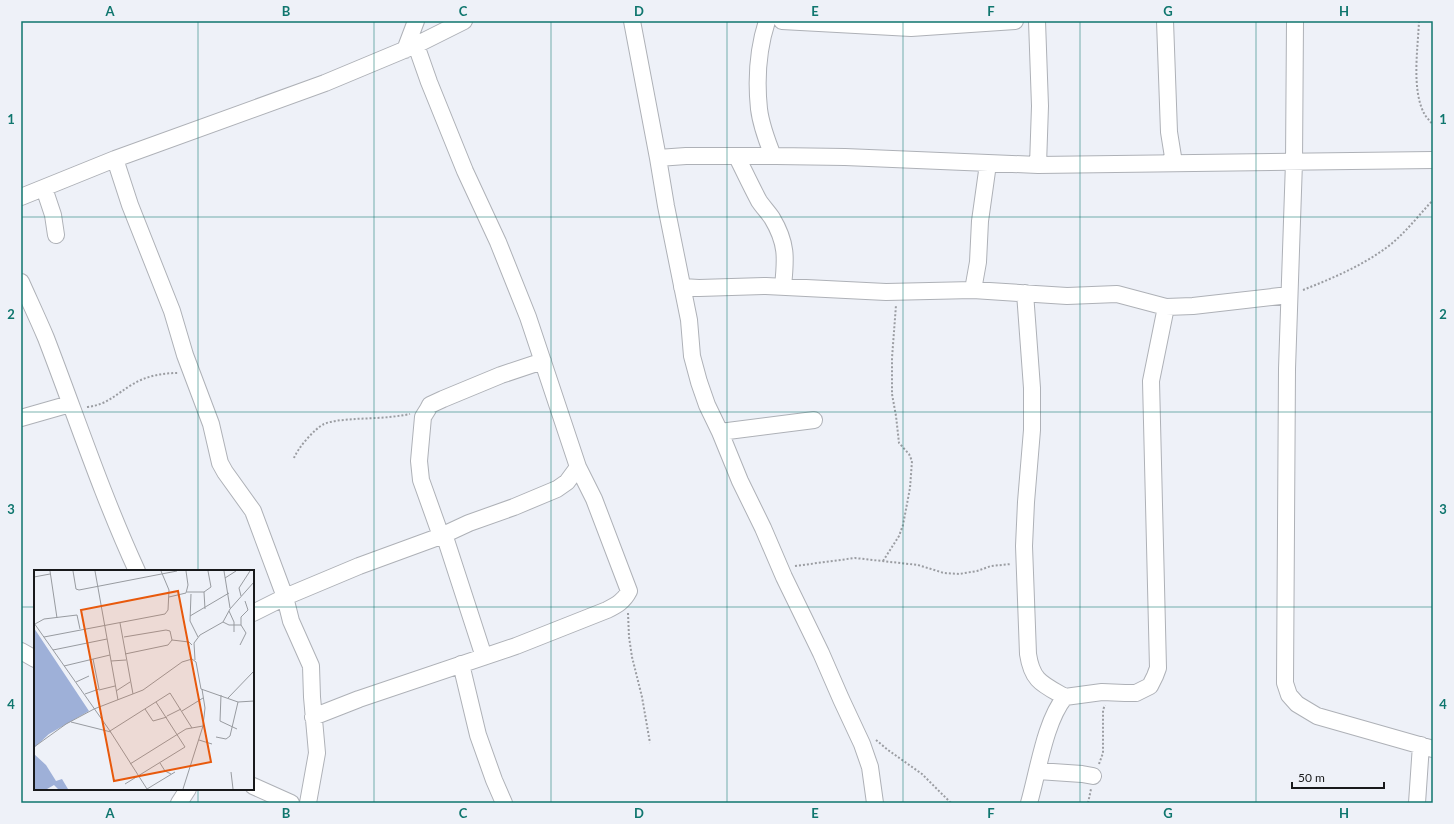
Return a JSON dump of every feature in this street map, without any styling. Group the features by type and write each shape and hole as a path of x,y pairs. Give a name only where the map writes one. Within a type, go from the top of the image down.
{"street":[{"path":"313,717 359,699 516,646 608,610 619,604 629,591 627,582 594,499 578,467 528,317 498,242 465,171 429,82 410,48 416,21"},
{"path":"21,197 115,159 325,83 410,48 464,21"},
{"path":"632,21 666,206 689,320 692,356 699,382 707,406 720,432 740,481 862,744 870,767 874,803"},
{"path":"767,21 762,36 760,52 759,110 766,138 773,156"},
{"path":"782,21 911,28 1015,21"},
{"path":"1037,21 1040,106 1038,165"},
{"path":"1165,21 1169,132 1174,163"},
{"path":"1295,21 1294,162 1288,295 1284,684 1289,695 1297,704 1317,716 1427,747 1417,803"},
{"path":"658,158 686,156 845,157 1038,165 1433,160"},
{"path":"737,157 760,202 779,230 783,241 786,260 783,286"},
{"path":"115,159 130,205 172,311 191,373 211,424 220,463 254,511 285,597 291,621 311,666 313,717 317,753 308,803"},
{"path":"974,290 978,262 980,221 988,164"},
{"path":"44,188 53,215 56,235"},
{"path":"978,262 991,280 1008,292"},
{"path":"21,282 45,336 117,528 137,570"},
{"path":"682,287 783,286 896,292 974,290 1067,296 1117,294 1166,307 1193,306 1288,295"},
{"path":"1025,293 1032,388 1032,430 1024,546 1028,654 1030,668 1037,680 1065,697 1102,692 1136,693 1150,686 1158,668 1155,525 1150,406 1151,381 1166,307"},
{"path":"484,657 443,535 421,480 419,461 423,417 430,406 442,399 501,375 543,361"},
{"path":"21,418 71,407"},
{"path":"720,432 814,420"},
{"path":"254,612 285,597 359,566 443,535 469,523 514,507 557,489 567,482 578,467"},
{"path":"21,652 34,658"},
{"path":"461,664 478,735 504,803"},
{"path":"1029,803 1049,728 1056,708 1065,697"},
{"path":"1038,771 1093,776"},
{"path":"254,786 291,803"},
{"path":"179,803 187,790"}],"path":[{"path":"1418,21 1417,87 1420,102 1425,114 1433,125"},
{"path":"1288,295 1333,278 1391,244 1433,200"},
{"path":"883,561 899,536 903,525 912,466 912,461 909,454 899,444 892,394 892,358 896,292"},
{"path":"71,407 100,405 116,397 133,384 159,374 191,373"},
{"path":"294,458 305,442 324,424 339,420 402,416 415,414 428,409"},
{"path":"780,567 855,558 918,565 944,573 959,574 977,571 991,566 1025,563"},
{"path":"626,596 632,657 642,697 650,743"},
{"path":"1088,803 1093,776 1103,753 1103,710 1106,699 1111,692"},
{"path":"854,728 873,737 888,750 922,774 951,803"}]}
